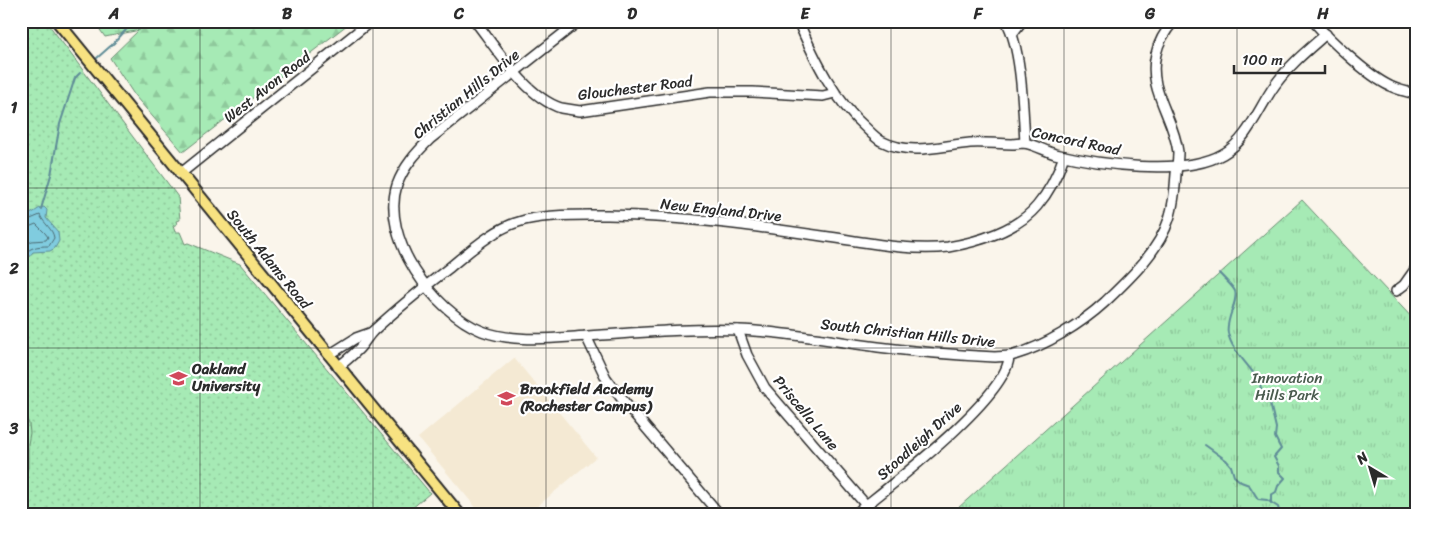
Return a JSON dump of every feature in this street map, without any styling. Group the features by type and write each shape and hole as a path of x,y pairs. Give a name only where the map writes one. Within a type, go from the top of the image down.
{"main road":[{"name":"South Adams Road","path":"56,21 460,515"}],"street":[{"name":"West Avon Road","path":"180,174 372,21"},
{"name":"Glouchester Road","path":"475,21 515,72 546,100 561,108 580,111 710,92 753,92 823,96 835,93"},
{"name":"Christian Hills Drive","path":"426,286 408,260 399,240 395,221 394,207 397,186 403,172 413,156 430,139 578,21"},
{"name":"Concord Road","path":"798,21 814,56 835,93 851,113 879,140 898,148 920,149 972,143 1025,143 1064,156 1122,166 1178,165 1209,159 1223,154 1235,145 1246,131 1275,84 1289,67 1326,34"},
{"path":"1006,21 1012,34 1018,64 1025,143"},
{"path":"1012,34 1022,21"},
{"name":"South Christian Hills Drive","path":"426,286 448,309 468,324 483,331 520,338 552,338 698,329 738,330 926,352 995,357 1009,356 1032,347 1080,322 1097,309 1130,276 1164,232 1174,202 1178,165 1173,131 1154,78 1154,63 1164,31 1174,21"},
{"path":"1313,21 1359,64 1384,83 1416,94"},
{"name":"New England Drive","path":"338,367 362,345 371,333 486,238 523,221 539,217 583,215 678,217 736,223 893,246 946,247 962,244 1004,230 1023,219 1037,207 1054,180 1064,156"},
{"path":"1396,291 1404,285 1416,268"},
{"name":"Priscella Lane","path":"738,330 747,355 766,388 866,505"},
{"name":"New England Drive","path":"329,355 356,338 371,333"},
{"path":"586,336 606,378 720,515"},
{"name":"Stoodleigh Drive","path":"854,515 956,430 998,382 1005,371 1009,356"}],"shaded area":[{"name":"Brookfield Academy (Rochester Campus)","path":"514,358 596,457 527,515 482,515 418,438"}],"green space":[{"name":"Oakland University","path":"21,21 46,21 178,197 180,220 176,221 177,224 173,226 175,232 180,232 185,244 188,243 240,264 430,493 404,515 21,515"},
{"path":"94,21 143,21 140,30 105,37"},
{"path":"143,21 352,21 183,152 135,96 110,58 139,30"},
{"name":"Innovation Hills Park","path":"1302,200 1416,322 1416,515 964,515 958,508"},
{"path":"21,406 29,424 30,433 28,467 26,475 21,479"}],"water":[{"path":"44,207 47,210 46,218 58,232 59,241 55,248 50,251 33,252 21,266 21,220"}],"waterway":[{"path":"97,58 134,21"},
{"path":"41,209 51,175 60,124 75,78 80,73"},
{"path":"1219,273 1234,289 1236,295 1228,322 1228,333 1231,342 1257,378 1262,393 1269,399 1276,428 1275,437 1281,449 1274,457 1279,466 1279,472 1285,478 1278,486 1276,492 1271,495 1271,503"},
{"path":"1205,445 1226,460 1231,466 1234,476 1241,482 1249,485 1258,499 1267,500 1278,507 1280,515"}],"place":[{"name":"Oakland University","path":"178,378"},
{"name":"Brookfield Academy (Rochester Campus)","path":"506,398"}]}
